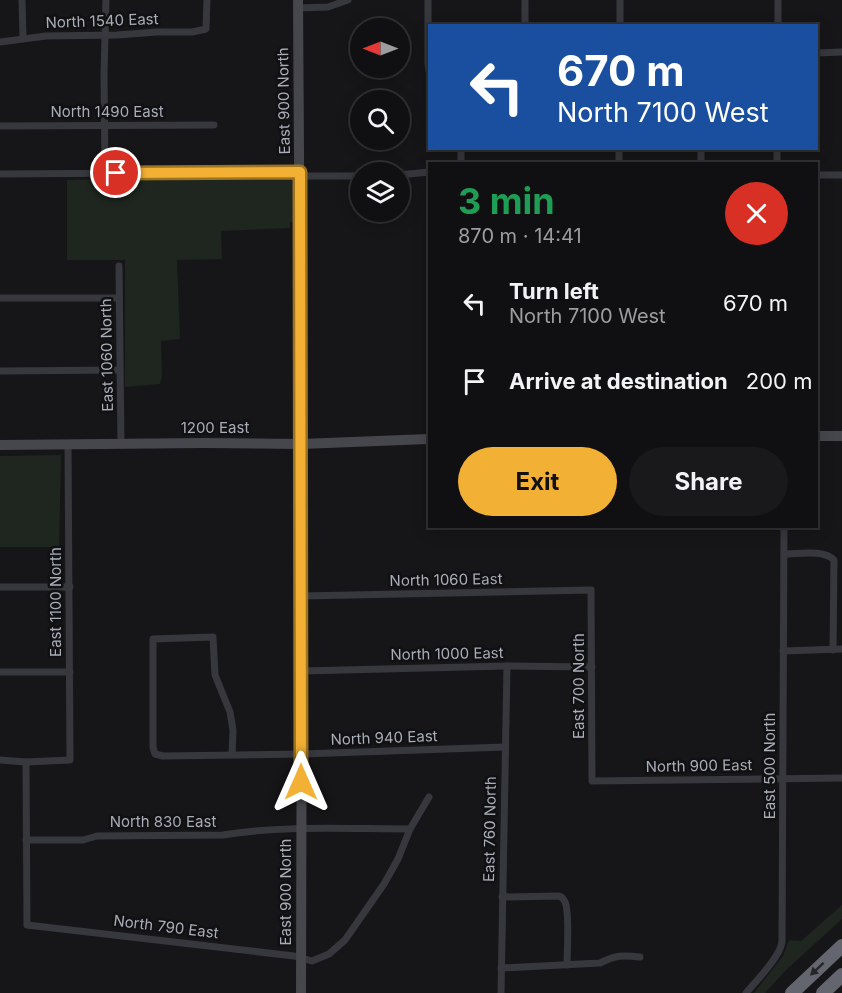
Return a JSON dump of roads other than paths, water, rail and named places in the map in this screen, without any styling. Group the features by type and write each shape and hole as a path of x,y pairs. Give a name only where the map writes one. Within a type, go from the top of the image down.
{"highway":[{"path":"792,993 842,946"},
{"path":"823,993 842,975"}],"street":[{"path":"22,0 23,38"},
{"path":"105,168 106,0"},
{"name":"North 1540 East","path":"0,42 46,36 192,32 206,29 207,0"},
{"path":"298,4 328,7 348,0"},
{"path":"428,0 428,63"},
{"path":"525,0 525,24"},
{"path":"620,0 620,24"},
{"path":"778,0 778,24"},
{"name":"East 900 North","path":"298,4 302,993"},
{"path":"818,53 842,52"},
{"name":"North 1490 East","path":"0,126 214,124"},
{"path":"410,174 428,172"},
{"path":"0,174 350,176"},
{"path":"818,175 842,175"},
{"name":"East 1060 North","path":"119,266 121,443"},
{"path":"0,298 119,298"},
{"path":"0,370 120,370"},
{"path":"818,436 842,436"},
{"name":"1200 East","path":"0,445 301,444 428,439"},
{"name":"East 1100 North","path":"26,762 70,760 68,444"},
{"name":"East 500 North","path":"746,993 781,947 784,528"},
{"path":"784,554 822,553 834,560 838,573 833,650"},
{"path":"0,587 70,587"},
{"name":"North 1060 East","path":"302,596 591,590"},
{"name":"East 700 North","path":"591,590 592,781"},
{"name":"North 940 East","path":"232,755 233,730 230,712 215,675 213,637 153,639 153,747 155,754 163,756 302,754 505,747"},
{"path":"783,651 842,650"},
{"name":"North 1000 East","path":"302,671 507,666 592,667"},
{"name":"East 760 North","path":"501,993 507,666"},
{"path":"0,672 70,672"},
{"path":"0,760 26,762 26,840"},
{"name":"North 900 East","path":"592,781 842,778"},
{"path":"410,829 429,797"},
{"name":"North 830 East","path":"26,840 83,840 97,836 223,835 266,830 410,829"},
{"name":"North 790 East","path":"26,840 27,925 301,957 312,961 329,954 345,940 384,884 398,859 410,829"},
{"path":"502,897 559,896 563,898 567,913 567,965"},
{"path":"501,968 600,963 623,955 640,957"}]}
